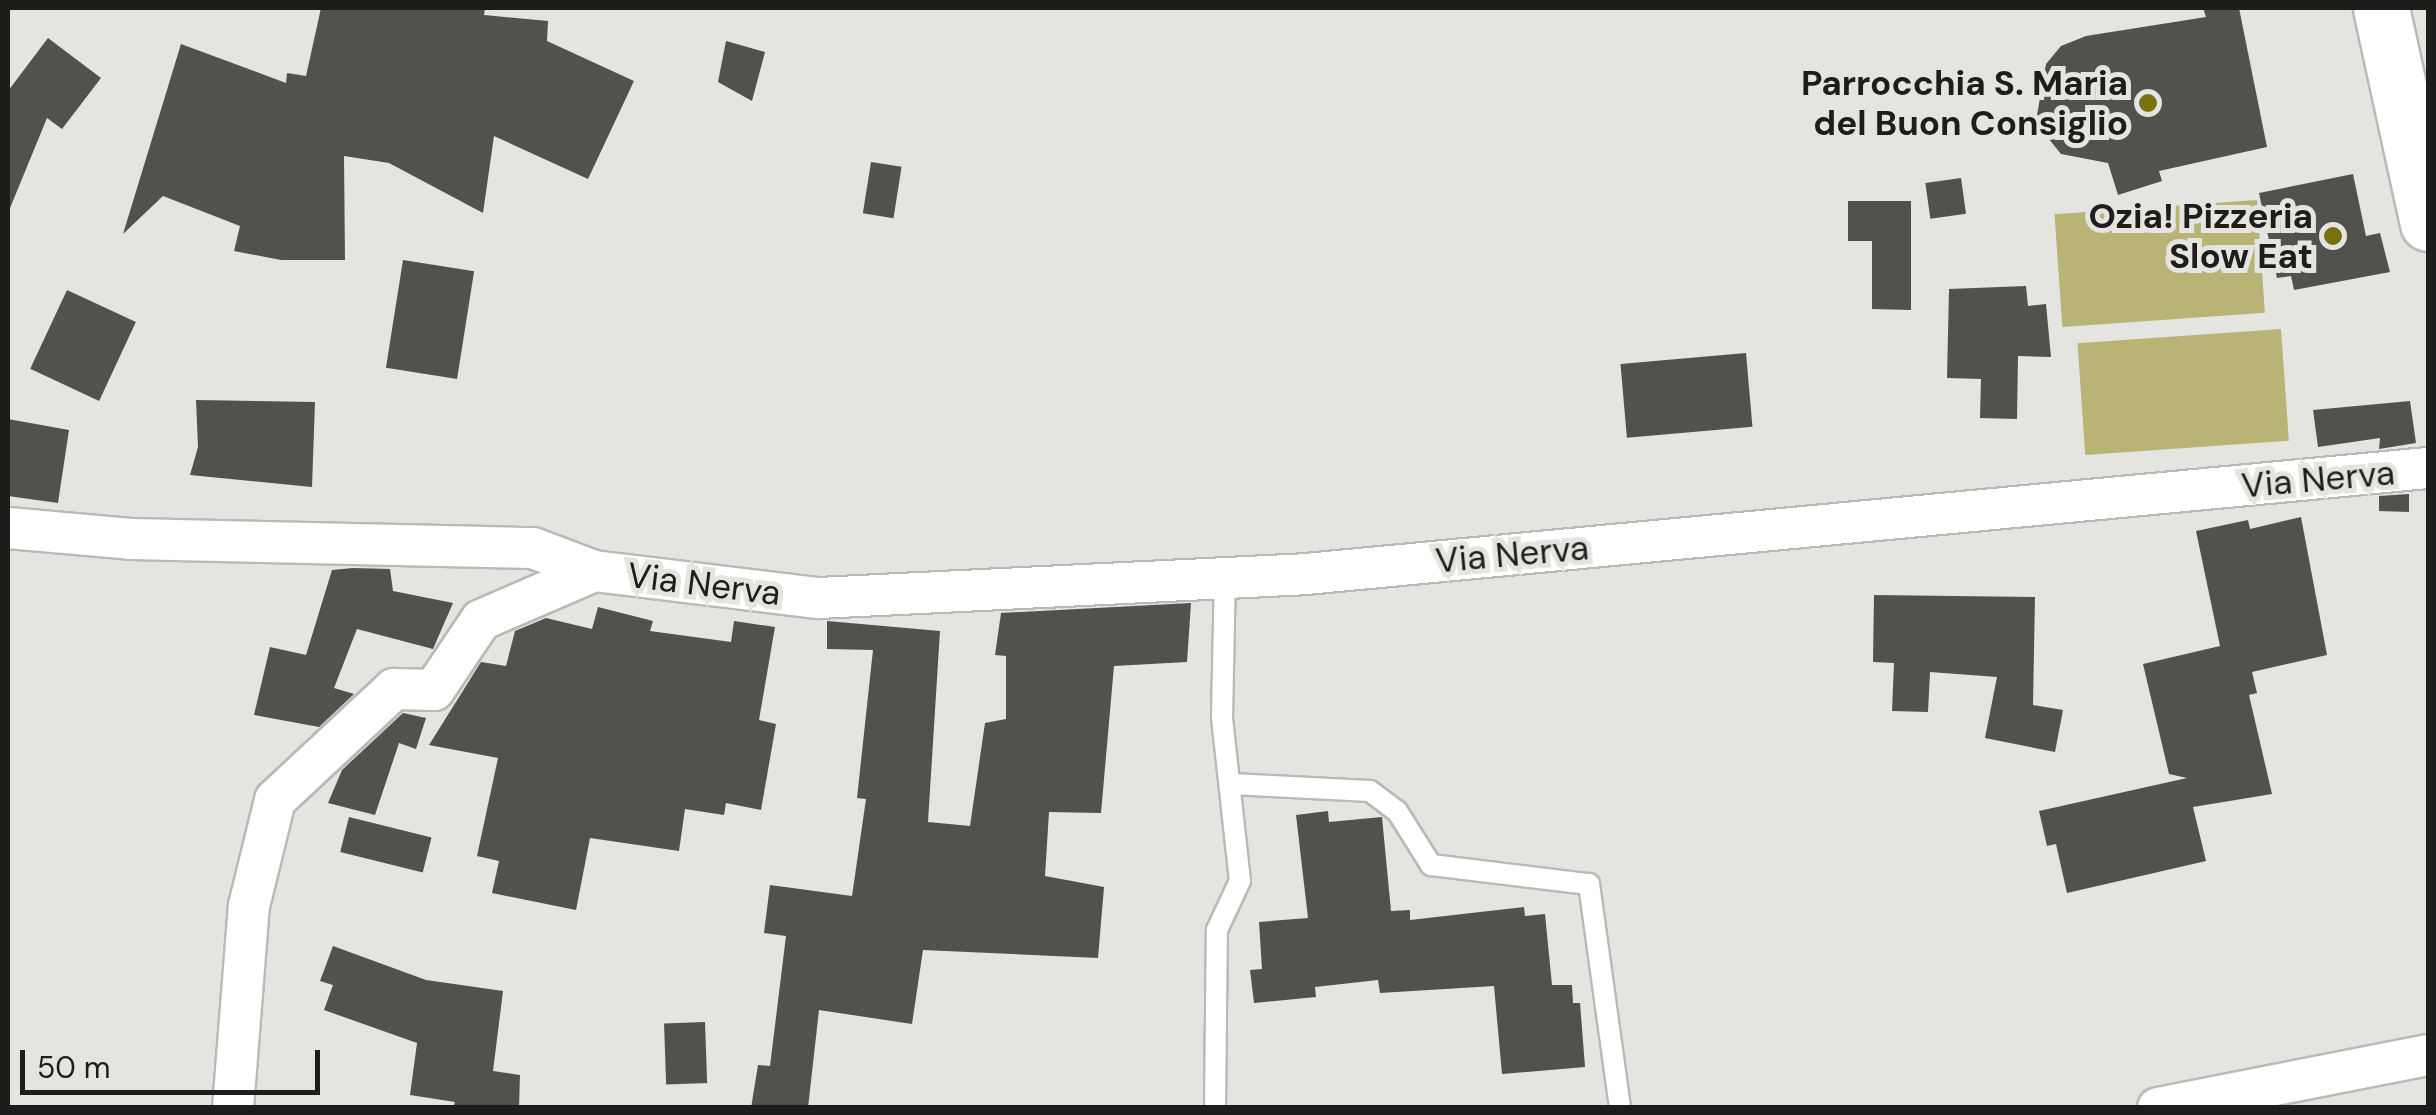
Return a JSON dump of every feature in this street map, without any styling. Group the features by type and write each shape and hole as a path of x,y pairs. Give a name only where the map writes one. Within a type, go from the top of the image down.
{"street":[{"path":"2381,8 2427,209"},
{"name":"Via Nerva","path":"8,528 131,539 533,548 594,570 818,598 1225,573 1306,574 2428,468"},
{"path":"233,1108 249,906 276,800 394,688 434,690 481,620 594,570"},
{"path":"2158,1108 2428,1054"}],"lane":[{"path":"1215,1108 1217,930 1240,882 1222,716 1225,573"},
{"path":"1232,784 1370,792 1398,810 1430,865 1589,884 1620,1108"}],"shaded area":[{"path":"2257,200 2265,313 2062,327 2054,214"},
{"path":"2281,329 2289,441 2085,455 2077,343"}],"building":[{"path":"321,8 485,8 484,15 548,21 547,41 634,81 588,179 494,136 483,213 389,163 344,156 345,260 281,260 234,251 240,226 163,196 123,234 181,44 286,83 287,73 306,76"},
{"name":"Parrocchia S. Maria del Buon Consiglio","path":"2203,8 2239,8 2267,147 2159,171 2162,181 2118,195 2108,163 2061,154 2048,138 2037,115 2046,64 2061,46 2086,36 2206,17"},
{"path":"48,38 101,78 62,129 47,118 8,213 8,91"},
{"path":"726,41 765,52 752,101 718,82"},
{"path":"871,162 902,167 893,218 863,213"},
{"path":"2353,174 2366,236 2380,233 2390,272 2294,290 2291,276 2277,278 2259,193"},
{"path":"1961,178 1966,214 1930,219 1925,183"},
{"path":"1848,201 1911,201 1911,310 1872,309 1872,241 1848,241"},
{"path":"403,260 474,271 457,379 386,368"},
{"path":"2026,286 2028,306 2046,304 2051,357 2018,356 2017,419 1980,418 1981,379 1947,378 1949,289"},
{"path":"67,290 136,322 99,401 30,369"},
{"path":"1746,353 1752,427 1627,438 1620,364"},
{"path":"196,400 315,402 312,487 190,475 198,447"},
{"path":"2410,401 2416,443 2379,449 2380,438 2318,447 2313,410"},
{"path":"8,419 69,430 58,503 8,496"},
{"path":"2409,494 2409,512 2379,511 2379,496"},
{"path":"2301,517 2327,655 2252,672 2257,693 2249,695 2272,794 2193,807 2206,861 2067,893 2056,844 2047,846 2039,811 2187,778 2169,774 2143,664 2220,646 2196,531 2248,520 2250,529"},
{"path":"390,569 393,591 453,603 433,649 357,629 334,688 354,694 319,727 254,715 270,647 306,655 332,570"},
{"path":"1874,595 2035,597 2033,705 2063,710 2055,752 1985,738 1997,677 1930,672 1928,712 1892,711 1894,663 1873,662"},
{"path":"1191,603 1187,662 1114,666 1101,813 1049,812 1045,876 1104,887 1098,958 923,950 912,1024 819,1010 808,1108 751,1108 758,1065 770,1066 786,936 764,933 770,885 852,896 866,799 857,798 873,650 827,649 827,621 940,631 928,822 970,826 985,723 1006,719 1006,656 995,655 1001,613"},
{"path":"598,607 653,621 650,631 731,642 734,621 775,627 759,720 776,724 761,810 726,803 724,815 685,809 679,851 590,838 576,910 492,893 499,861 477,856 498,758 429,745 481,662 506,666 515,631 546,618 592,629"},
{"path":"403,713 426,718 416,749 399,743 375,815 328,803 342,770"},
{"path":"1328,811 1329,822 1382,817 1391,911 1410,910 1410,920 1524,907 1525,916 1545,914 1552,985 1572,985 1573,1003 1580,1003 1585,1067 1502,1074 1494,986 1380,993 1378,980 1315,987 1316,997 1254,1003 1250,970 1262,969 1259,922 1308,918 1296,815"},
{"path":"349,817 431,838 423,872 340,852"},
{"path":"333,946 426,980 503,991 493,1071 520,1075 519,1108 453,1108 455,1102 410,1095 417,1043 324,1010 333,985 320,981"},
{"path":"705,1022 707,1083 666,1084 664,1023"}],"place":[{"name":"Parrocchia S. Maria del Buon Consiglio","path":"2148,103"},
{"name":"Ozia! Pizzeria Slow Eat","path":"2333,236"}]}
